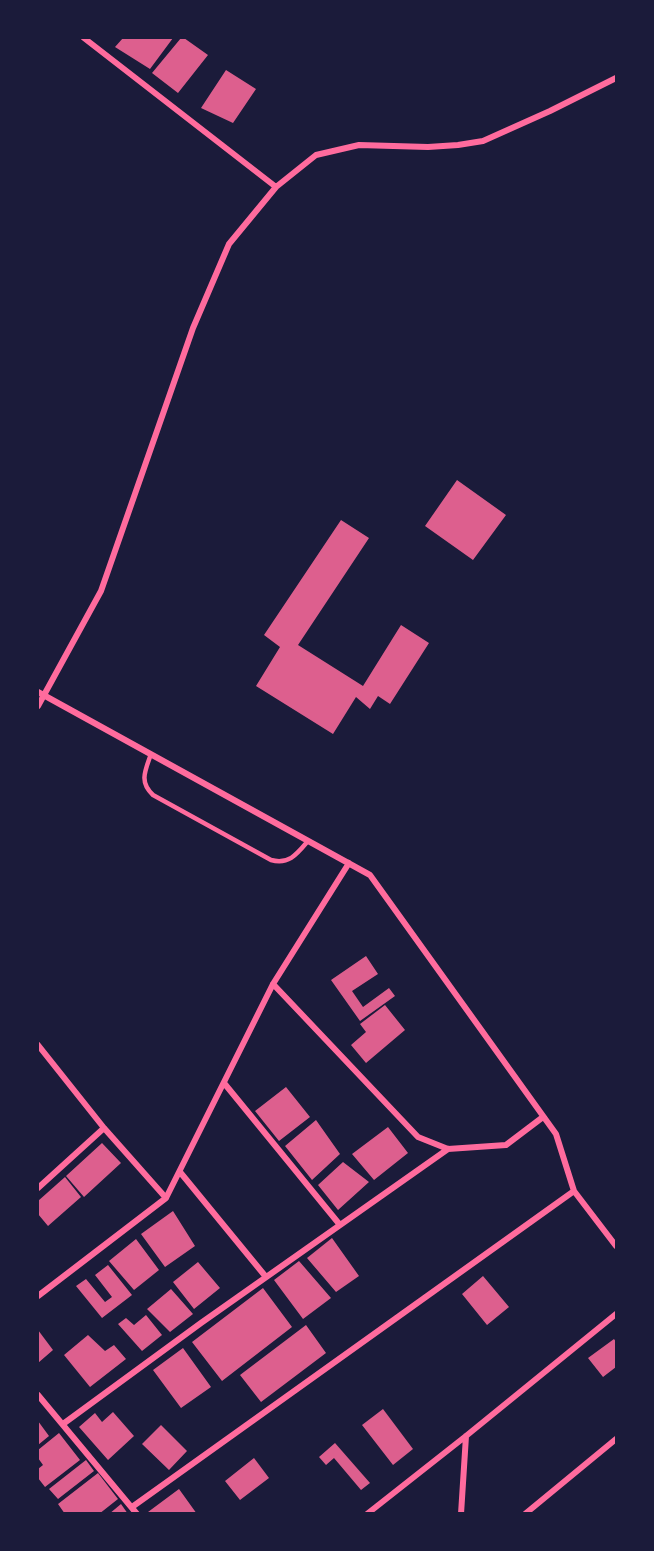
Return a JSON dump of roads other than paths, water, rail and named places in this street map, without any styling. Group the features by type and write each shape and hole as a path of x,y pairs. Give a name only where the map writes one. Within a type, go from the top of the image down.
{"street":[{"path":"84,38 276,187"},
{"path":"38,706 40,694 100,591 193,328 229,244 276,187 316,155 359,145 428,147 483,141 616,78"},
{"path":"40,694 370,875 556,1134 574,1191 616,1246"},
{"path":"38,1296 166,1198 273,984 349,863"},
{"path":"273,984 418,1137 448,1149 506,1145 543,1117"},
{"path":"38,1046 104,1128 166,1198"},
{"path":"224,1083 340,1225"},
{"path":"38,1188 104,1128"},
{"path":"63,1424 448,1149"},
{"path":"180,1172 266,1277"},
{"path":"132,1507 574,1191"},
{"path":"367,1514 616,1314"},
{"path":"38,1395 136,1514"},
{"path":"461,1514 466,1436"},
{"path":"525,1514 616,1439"}],"lane":[{"path":"151,754 144,774 144,783 153,795 163,801 271,860 281,862 293,858 308,841"}]}
